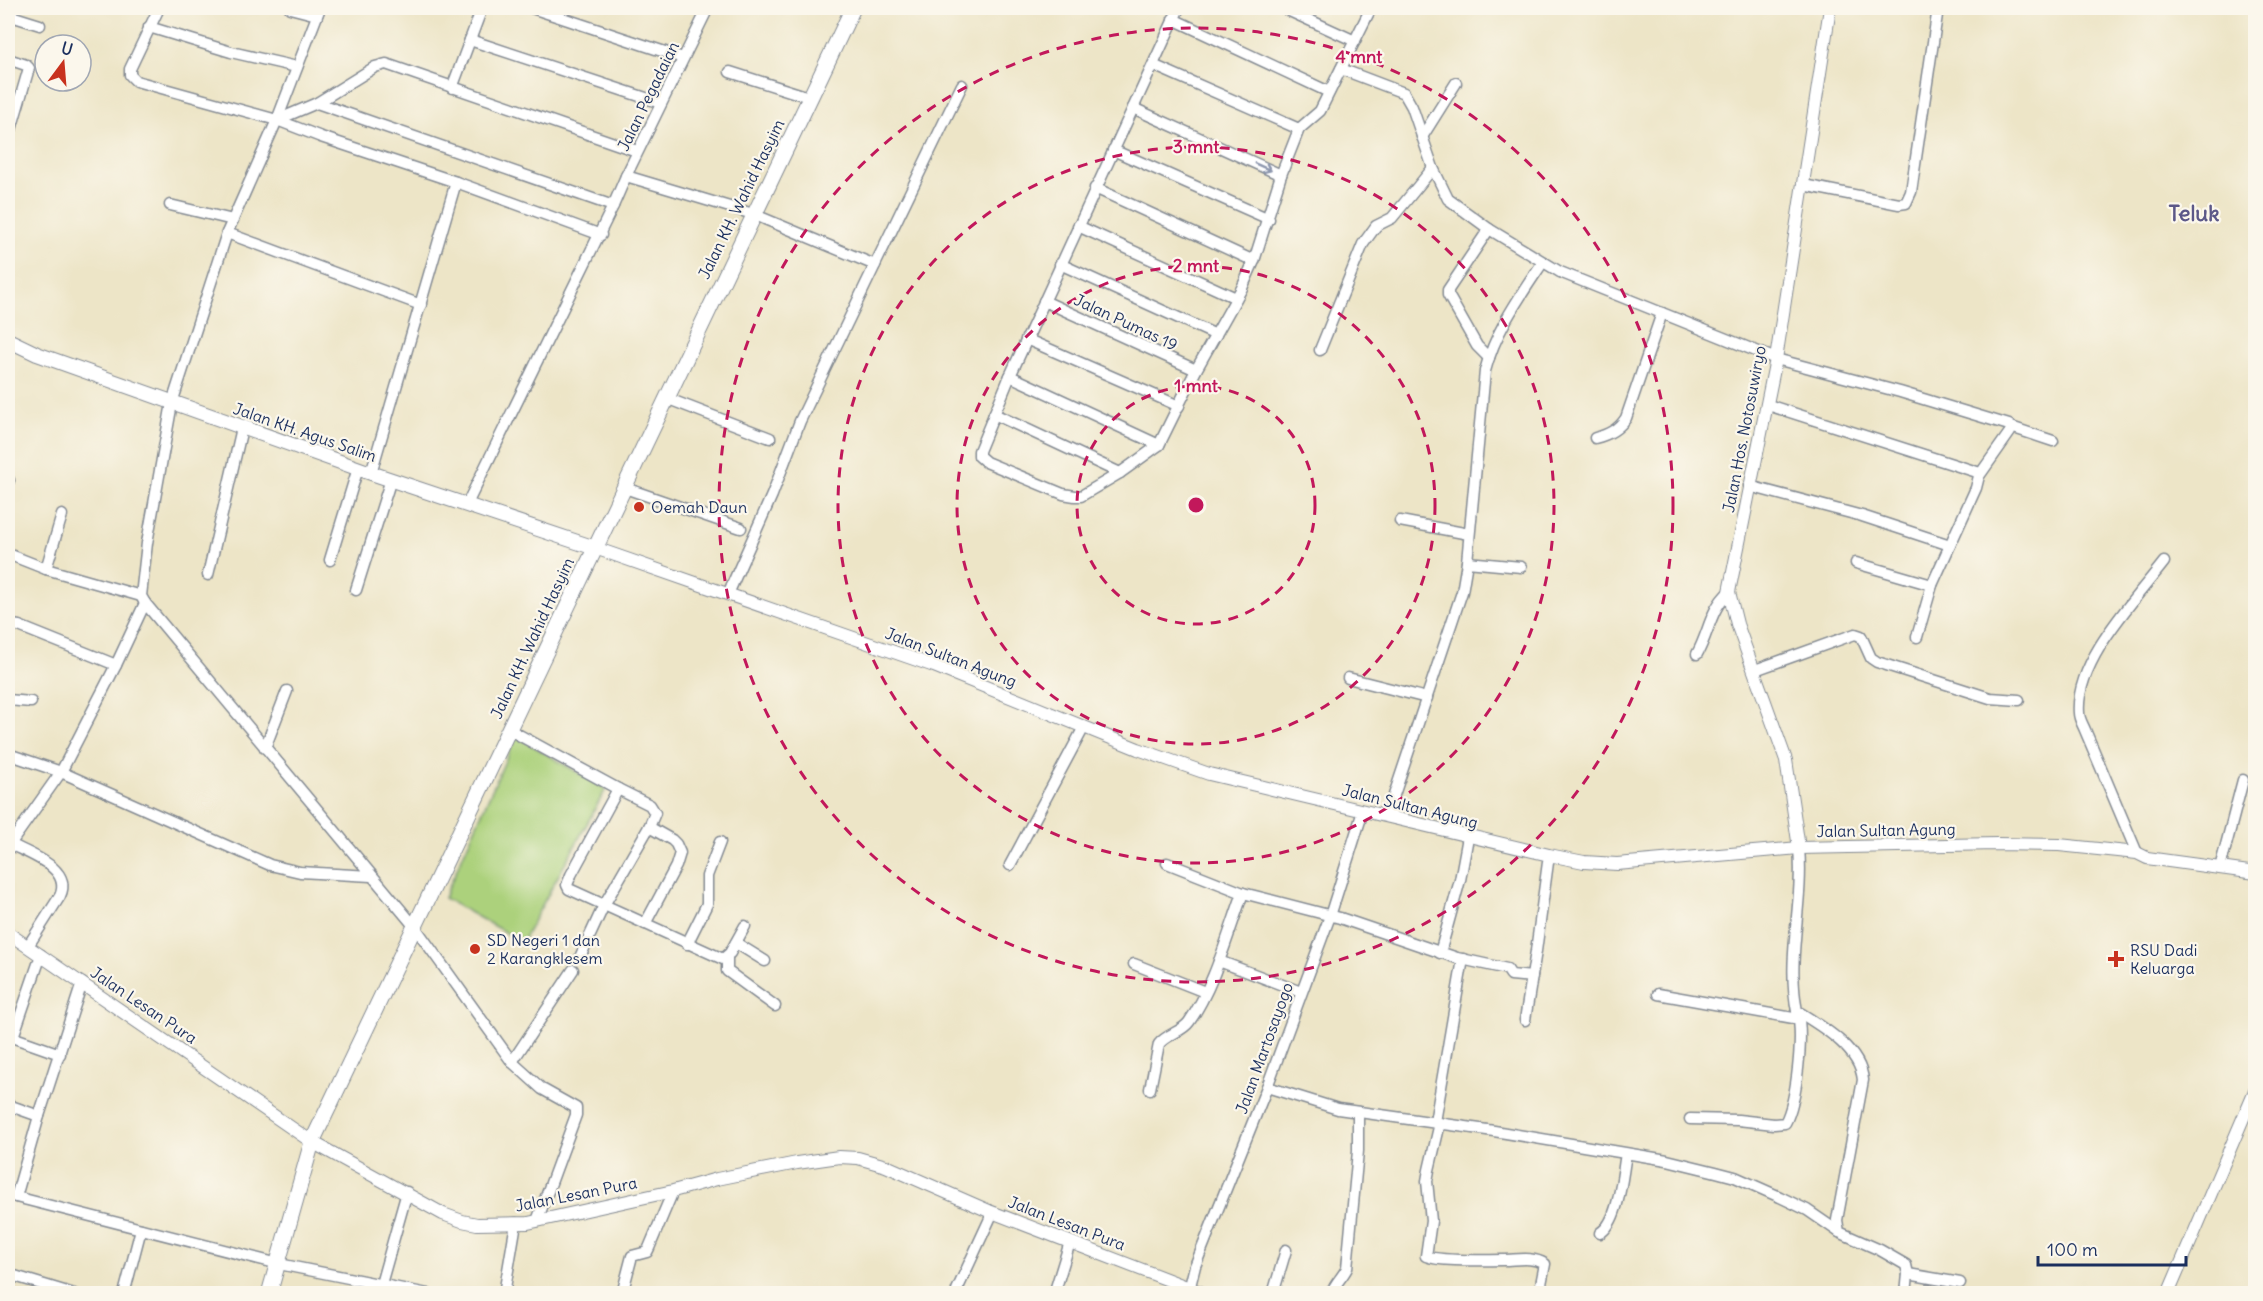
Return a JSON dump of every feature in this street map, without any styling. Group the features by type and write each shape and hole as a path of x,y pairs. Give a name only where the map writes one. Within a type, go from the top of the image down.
{"main road":[{"name":"Jalan KH. Wahid Hasyim","path":"269,1293 312,1142 853,8"},
{"name":"Jalan KH. Agus Salim","path":"8,340 37,354 242,428 595,548"}],"street":[{"path":"159,8 130,69 131,78 136,81 279,116 321,137 456,182 601,235"},
{"path":"28,946 60,896 64,882 54,869 9,845 61,772 116,665 143,599 147,543 172,403 227,233 279,116 319,11 290,8"},
{"path":"452,88 482,8"},
{"path":"532,8 683,58"},
{"path":"1179,8 1026,339 979,451 979,456 986,462 1063,494 1081,496 1120,473 1159,445 1254,261 1281,176 1299,129 1317,115 1371,8"},
{"path":"1283,8 1355,40"},
{"name":"Jalan Hos. Notosuwiryo","path":"1799,848 1786,759 1734,615 1729,592 1776,359 1830,8"},
{"path":"1803,184 1906,203 1911,192 1938,8"},
{"name":"Jalan Pegadaian","path":"704,9 626,176 753,214 875,265"},
{"path":"8,15 40,24"},
{"path":"1173,19 1329,92"},
{"path":"149,27 231,52 297,67"},
{"path":"470,40 661,103"},
{"path":"8,59 29,68 10,133"},
{"path":"279,116 317,103 379,65 393,67 637,151"},
{"path":"1153,65 1299,129"},
{"path":"1341,69 1404,93 1433,168 1449,199 1489,230 1570,277 1776,359 2006,423 2011,427 2053,441"},
{"path":"730,72 812,98"},
{"path":"1422,137 1456,83"},
{"path":"728,594 772,495 800,421 962,85"},
{"path":"317,103 613,206"},
{"path":"1133,108 1281,176"},
{"path":"1113,150 1269,219"},
{"path":"1320,350 1363,244 1376,226 1392,219 1433,168"},
{"path":"467,504 601,235 626,176"},
{"path":"330,560 364,471 421,305 456,182"},
{"path":"1095,188 1254,261"},
{"path":"170,205 233,220"},
{"path":"1078,226 1236,298"},
{"path":"1489,230 1448,290 1448,295 1477,346 1489,358"},
{"path":"227,233 421,305"},
{"path":"1387,816 1462,592 1467,562 1485,371 1489,358 1517,302 1543,262"},
{"path":"1060,264 1216,335"},
{"name":"Jalan Pumas 19","path":"1044,301 1196,370"},
{"path":"1595,438 1610,433 1626,418 1662,313"},
{"path":"1026,339 1179,406"},
{"path":"1010,376 1159,445"},
{"path":"666,398 770,438"},
{"path":"1767,405 1972,469 1979,476"},
{"path":"994,414 1120,473"},
{"path":"1917,637 1932,585 1976,488 1979,476 2010,432 2011,427"},
{"path":"208,575 242,428"},
{"path":"356,590 391,479"},
{"path":"1749,486 1862,516 1950,545"},
{"path":"625,488 741,528"},
{"path":"46,569 62,515"},
{"path":"1400,521 1469,534"},
{"name":"Jalan Sultan Agung","path":"595,548 934,666 1084,727 1209,774 1548,855 1584,862 1617,864 1799,848 2059,845 2137,853 2147,858 2256,873"},
{"path":"8,554 46,569 143,599 415,927 512,1062 542,1089 576,1108 537,1221"},
{"path":"1467,562 1521,567"},
{"path":"2137,853 2085,730 2079,714 2080,703 2088,668 2100,644 2164,562"},
{"path":"1856,563 1932,585"},
{"path":"1697,654 1705,640 1715,608 1729,592"},
{"path":"8,627 20,626 116,665"},
{"path":"1755,670 1855,634 1861,636 1871,658 1876,662 1990,698 2019,700"},
{"path":"1348,678 1427,698"},
{"path":"265,748 287,691"},
{"path":"8,700 31,702"},
{"path":"1010,865 1084,727"},
{"path":"508,729 618,789 653,809 655,813 604,905 581,955"},
{"path":"8,754 61,772 270,865 300,872 371,876"},
{"path":"2220,868 2243,780"},
{"path":"618,789 567,885 572,891 718,958 727,957"},
{"name":"Jalan Martosayogo","path":"1188,1291 1206,1236 1267,1087 1330,916 1363,811"},
{"path":"645,924 676,866 680,853 672,840 649,827"},
{"path":"1440,953 1460,880 1468,837"},
{"path":"687,944 707,904 707,876 720,843"},
{"path":"1690,1119 1785,1123 1794,1094 1801,1035 1792,972 1800,866 1799,848"},
{"path":"1525,1020 1548,855"},
{"path":"1167,863 1244,893 1384,932 1440,953 1507,969 1511,975 1532,977"},
{"path":"1150,1089 1159,1044 1187,1025 1219,961 1244,893"},
{"path":"745,926 727,957 727,970 776,1006"},
{"name":"Jalan Lesan Pura","path":"8,933 312,1142 407,1192 443,1214 462,1221 477,1224 537,1221 717,1179 797,1163 849,1157 866,1159 886,1166 1188,1291 1205,1293"},
{"path":"736,943 765,961"},
{"path":"41,955 10,1036 60,1054"},
{"path":"1463,959 1438,1123 1428,1170 1431,1221 1426,1256 1475,1260 1530,1258 1543,1262 1545,1264 1539,1293"},
{"path":"1219,961 1301,992"},
{"path":"1134,964 1205,992"},
{"path":"512,1062 573,969"},
{"path":"82,983 12,1196 279,1264 428,1293"},
{"path":"1658,994 1798,1015 1832,1033 1844,1046 1862,1072 1863,1080 1837,1220 1839,1233"},
{"path":"1267,1087 1338,1109 1667,1160 1735,1177 1807,1210 1839,1233 1902,1261 1906,1265 1908,1274 1906,1293"},
{"path":"2168,1293 2254,1095"},
{"path":"8,1104 39,1116"},
{"path":"1331,1293 1335,1283 1347,1268 1358,1151 1358,1112"},
{"path":"1600,1233 1606,1230 1615,1213 1626,1154"},
{"path":"622,1293 632,1256 647,1251 649,1248 673,1191"},
{"path":"381,1284 407,1192"},
{"path":"957,1290 993,1212"},
{"path":"504,1293 516,1223"},
{"path":"124,1293 141,1229"},
{"path":"1054,1293 1070,1242"},
{"path":"1273,1293 1286,1250"},
{"path":"8,1274 74,1293"},
{"path":"1908,1274 1960,1283"}],"green space":[{"path":"516,736 606,789 522,942 444,898"}],"place":[{"name":"Oemah Daun","path":"639,507"},
{"name":"SD Negeri 1 dan 2 Karangklesem","path":"475,949"},
{"name":"RSU Dadi Keluarga","path":"2116,959"}],"district":[{"name":"Teluk","path":"2194,213"}]}
